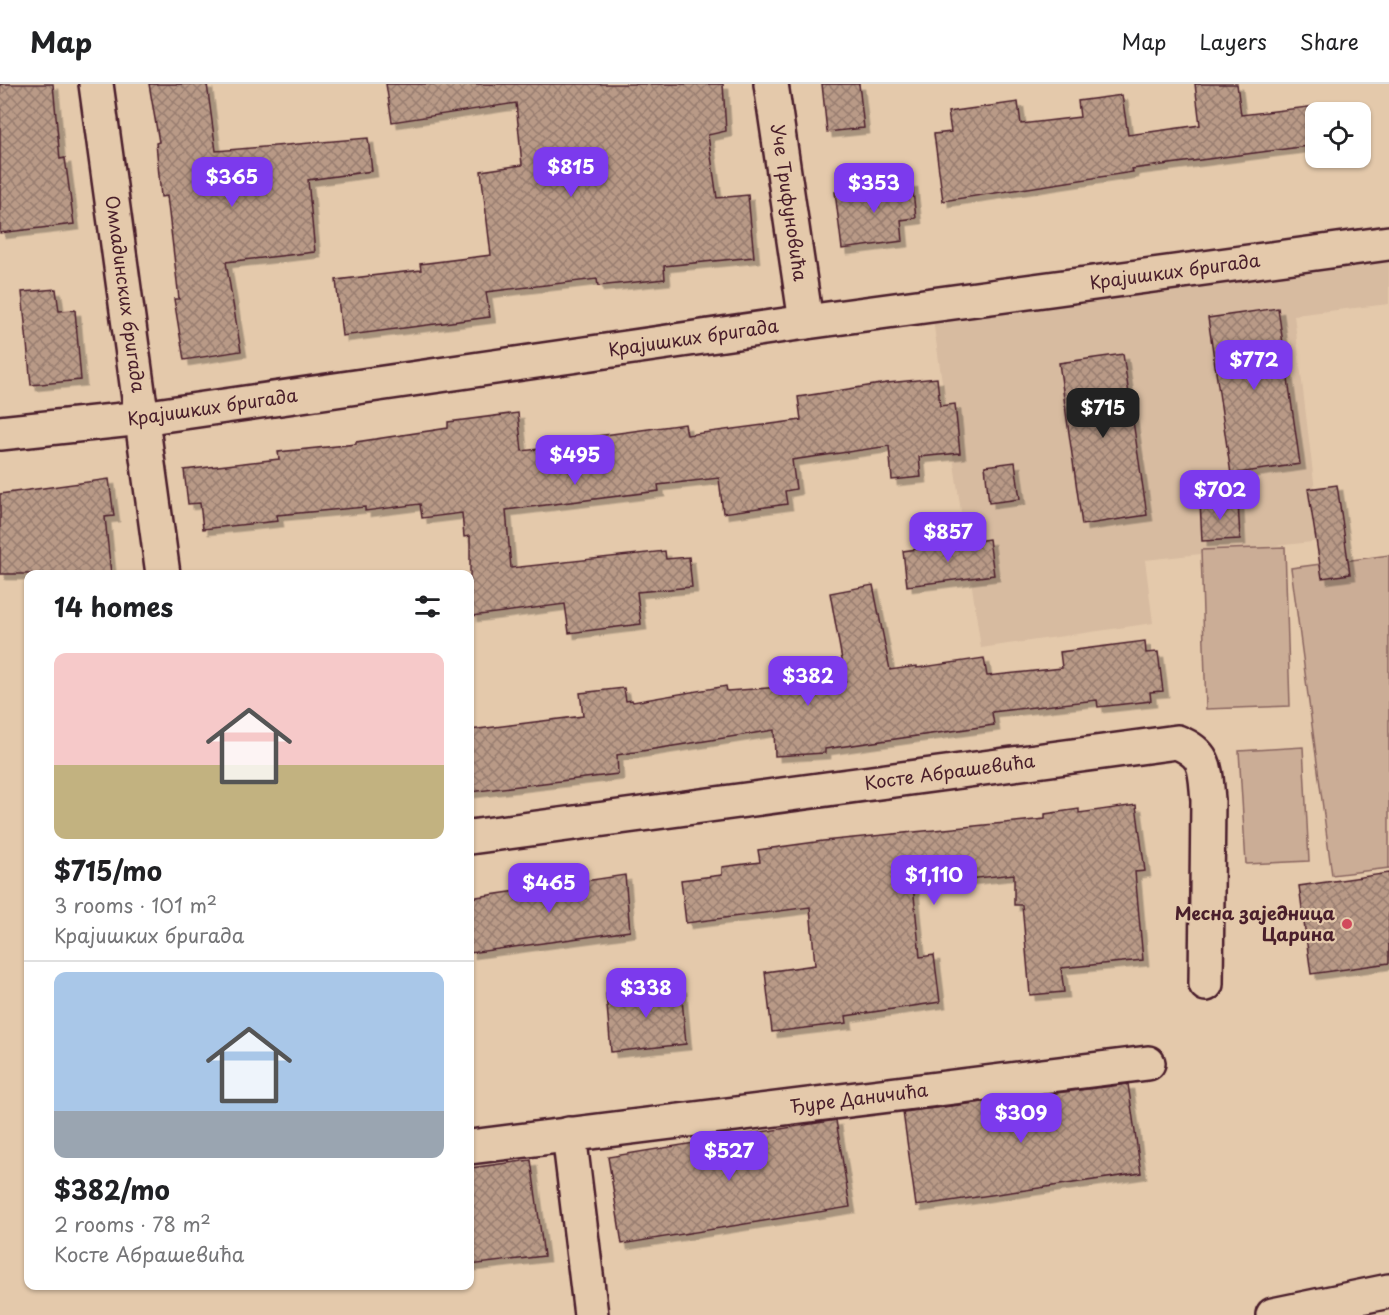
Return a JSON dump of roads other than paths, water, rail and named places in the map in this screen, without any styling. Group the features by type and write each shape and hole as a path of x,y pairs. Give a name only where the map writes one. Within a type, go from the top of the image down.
{"street":[{"name":"Омладинских бригада","path":"96,84 162,570"},
{"name":"Уче Трифуновића","path":"771,84 806,322"},
{"name":"Крајишких бригада","path":"0,433 142,418 806,322 1389,243"},
{"name":"Косте Абрашевића","path":"474,836 1177,742 1190,747 1200,755 1205,773 1208,800 1206,984"},
{"name":"Ђуре Даничића","path":"474,1147 1148,1063"},
{"path":"569,1134 591,1315"},
{"path":"1273,1315 1389,1291"}],"place":[{"name":"Месна заједница Царина","path":"1347,924"}]}
